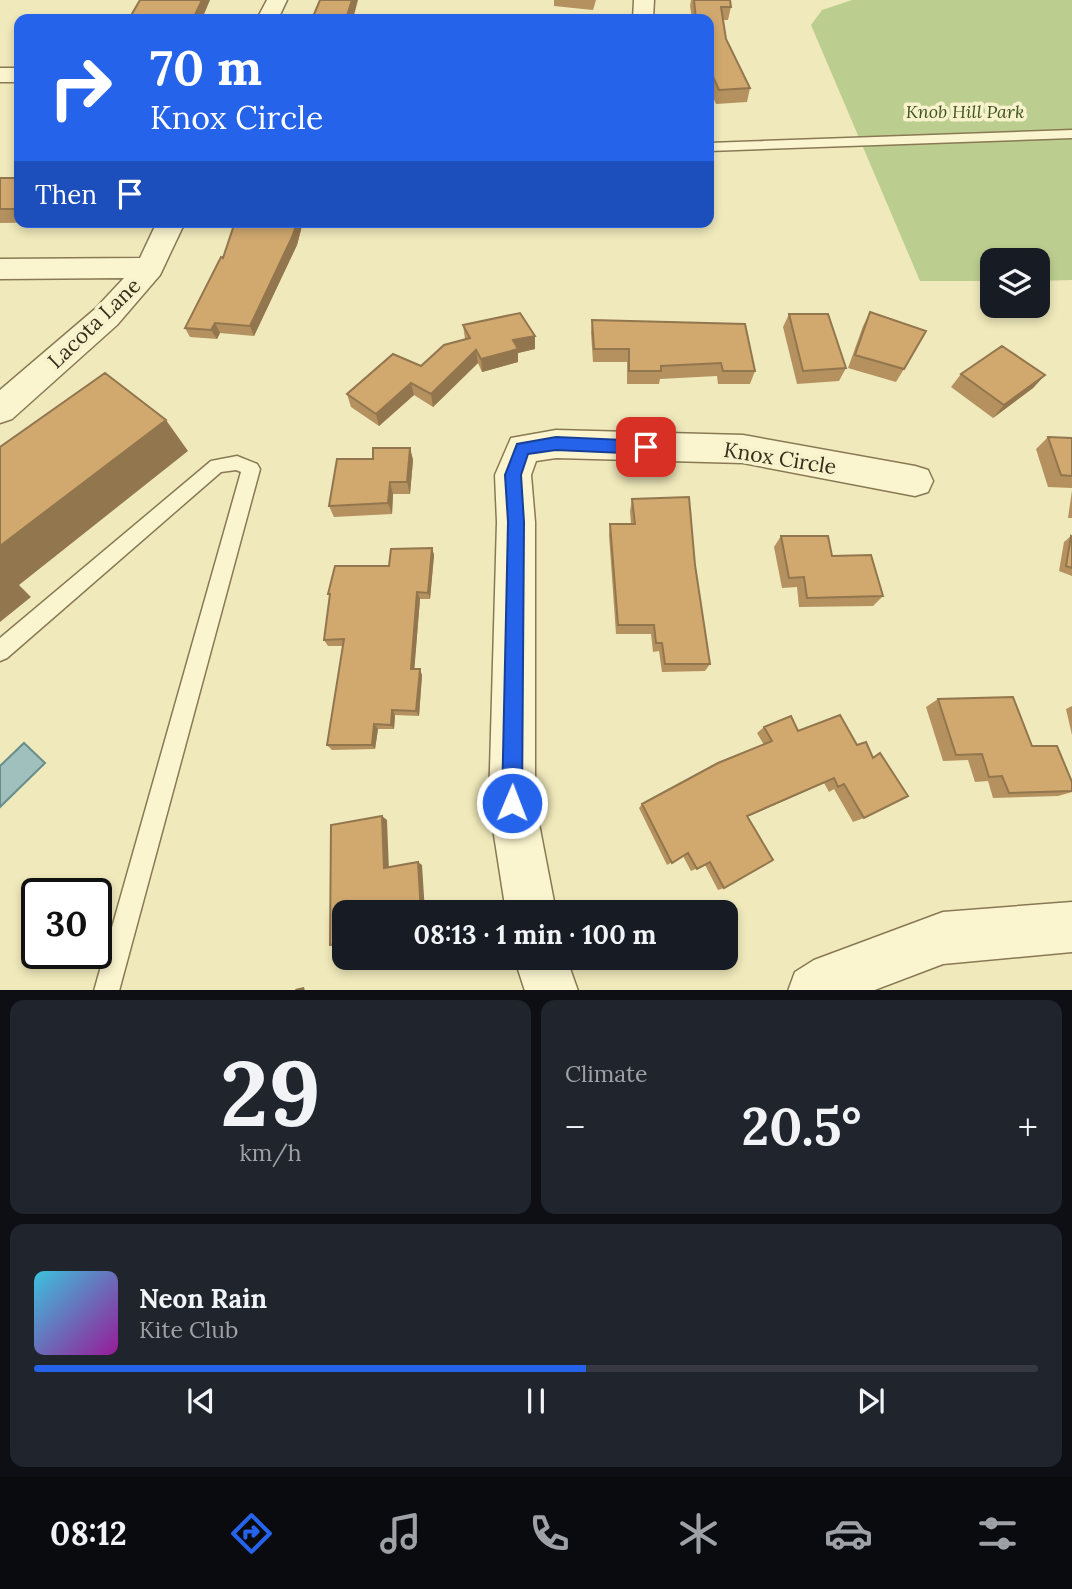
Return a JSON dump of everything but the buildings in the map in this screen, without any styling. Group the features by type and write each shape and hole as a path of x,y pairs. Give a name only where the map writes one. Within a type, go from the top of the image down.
{"street":[{"name":"Lacota Lane","path":"0,410 106,317 150,268 169,228"},
{"path":"0,269 150,268"},
{"name":"Knox Circle","path":"529,900 512,803 516,522 513,475 523,448 556,444 743,449 915,481"},
{"path":"814,990 833,979 943,938 1072,926"},
{"path":"545,970 552,990"}],"lane":[{"path":"714,147 1072,134"},
{"path":"0,651 217,467 237,463 251,469 106,990"}],"green space":[{"name":"Knob Hill Park","path":"852,0 1072,0 1072,280 1050,281 1050,248 980,248 980,281 920,281 811,25 822,10"}],"water":[{"path":"24,743 45,763 0,807 0,766"}],"route":[{"path":"512,803 516,522 513,475 523,448 556,444 646,447"}]}
